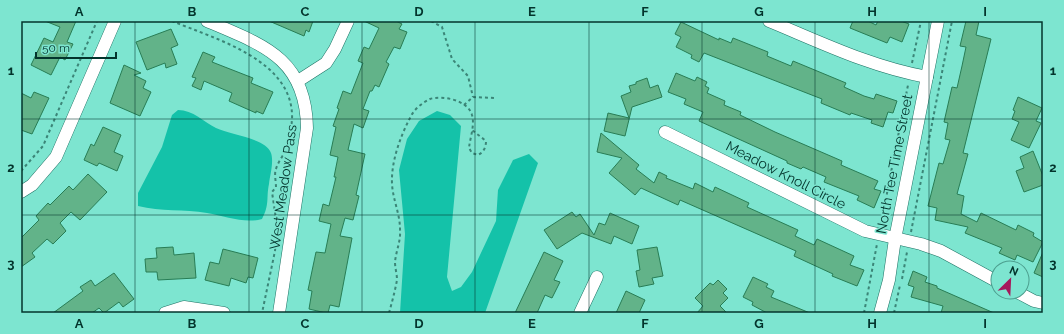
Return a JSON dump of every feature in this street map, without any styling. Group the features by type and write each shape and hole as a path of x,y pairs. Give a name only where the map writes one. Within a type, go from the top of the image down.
{"street":[{"path":"21,192 32,185 56,157 115,21"},
{"name":"West Meadow Pass","path":"206,21 267,48 290,69 298,81 307,109 308,128 279,313"},
{"path":"298,81 326,63 336,49 348,21"},
{"path":"769,21 876,64 926,77"},
{"name":"North Tee Time Street","path":"880,313 889,280 895,239 938,21"},
{"name":"Meadow Knoll Circle","path":"665,132 852,225 879,235 921,244 941,251 990,278"},
{"path":"580,313 597,277"},
{"path":"1030,299 1043,303"},
{"path":"165,313 184,307 224,313"}],"path":[{"path":"21,171 43,146 97,21"},
{"path":"172,21 242,50 261,61 285,88 290,104 292,120 287,148 276,170 276,187 272,192 277,226 275,251 262,313"},
{"path":"432,21 442,27 452,59 468,76 473,97"},
{"path":"864,313 921,21"},
{"path":"894,313 952,21"},
{"path":"464,104 473,97 495,98"},
{"path":"389,313 397,279 395,264 400,238 400,228 392,184 394,165 400,143 411,116 419,106 431,99 440,98 458,101 464,104 472,114 472,130 469,148 472,153 478,155 482,153 486,147 486,141 472,130"}],"shaded area":[{"path":"178,110 189,112 216,128 255,140 268,148 272,157 272,164 267,205 262,219 248,221 214,214 155,209 138,206 138,193 162,147 172,115"},
{"path":"437,111 450,115 461,126 447,277 452,291 461,287 472,272 496,221 498,190 513,160 529,154 538,163 485,313 400,313 405,234 399,170 407,139 419,121"}],"building":[{"path":"45,21 76,21 67,42 73,44 65,60 60,57 51,75 31,65 44,38 53,42 60,27"},
{"path":"269,21 313,21 309,32 306,30 304,36"},
{"path":"364,21 396,21 402,24 399,29 407,32 400,49 394,47 386,62 389,64 379,87 375,85 372,91 370,91 363,109 369,111 363,128 354,124 348,150 365,154 356,195 359,196 353,220 345,218 340,236 352,238 339,307 330,305 328,313 326,313 309,309 312,291 308,290 316,252 325,253 331,224 319,221 323,204 329,206 336,177 334,177 338,157 330,155 336,127 333,126 339,109 337,108 343,91 351,94 363,63 358,61 364,47 369,49 379,28"},
{"path":"853,21 868,21 876,25 878,21 901,21 909,24 902,42 890,37 887,43 850,28"},
{"path":"966,21 979,21 976,35 991,39 963,153 968,154 957,194 964,196 961,214 977,222 981,213 1016,230 1018,225 1034,233 1033,236 1043,242 1033,262 1017,255 1015,260 999,253 1002,248 965,233 968,227 935,220 937,208 928,206 939,163 943,164 950,140 945,139 948,123 944,122 952,87 957,88 966,47 960,46"},
{"path":"681,22 719,40 719,38 731,43 733,38 768,52 767,56 791,66 793,61 846,83 844,87 864,96 874,99 876,94 897,101 893,113 888,112 883,127 871,123 872,120 851,113 850,115 821,103 822,99 704,53 699,62 691,58 692,55 676,47 681,37 675,34"},
{"path":"171,29 178,45 171,48 177,64 166,68 165,63 147,70 136,42"},
{"path":"203,52 215,57 212,62 253,78 251,83 273,92 263,114 256,111 256,113 229,101 232,93 204,81 201,90 192,86 196,78 192,77"},
{"path":"124,65 141,73 134,75 146,81 143,88 151,92 140,116 110,103"},
{"path":"676,73 695,81 697,77 707,82 705,86 709,88 707,93 725,101 724,105 741,112 740,115 842,161 841,165 878,181 874,189 881,191 874,208 857,200 859,196 824,182 826,177 803,167 801,169 787,163 787,161 699,121 703,112 684,104 686,99 668,92"},
{"path":"647,78 650,88 658,85 662,97 632,107 625,136 604,131 608,113 629,118 621,96 631,92 629,86"},
{"path":"34,92 49,98 32,134 21,130 21,93 31,98"},
{"path":"1018,97 1042,108 1036,121 1041,123 1029,148 1011,140 1019,122 1012,119 1015,111 1013,110"},
{"path":"103,127 121,135 114,152 123,156 117,171 99,163 97,166 84,160 91,144 94,146"},
{"path":"601,133 639,165 636,169 654,183 659,172 667,176 666,178 693,189 695,183 713,192 715,187 749,203 747,207 798,230 795,236 814,245 817,239 854,256 850,265 864,270 857,286 832,276 833,274 794,256 796,251 680,200 678,205 641,188 635,195 609,173 622,158 597,152"},
{"path":"1033,151 1043,176 1043,185 1024,192 1016,171 1024,168 1020,157"},
{"path":"88,174 107,192 80,220 71,212 60,223 66,231 53,244 47,239 32,253 35,257 21,267 21,238 39,220 36,216 48,203 50,205 69,186 73,190"},
{"path":"572,212 576,217 580,214 594,235 599,223 605,225 610,213 639,226 632,244 614,236 611,244 582,233 557,249 544,230"},
{"path":"173,247 174,255 194,253 196,278 158,280 157,272 146,272 145,259 157,258 156,248"},
{"path":"657,247 663,276 652,278 654,284 639,287 636,271 640,270 637,250"},
{"path":"223,249 258,258 253,278 248,277 246,283 231,278 229,286 205,280 210,262 219,264"},
{"path":"544,252 563,261 554,280 560,282 552,298 545,295 537,313 515,313"},
{"path":"1043,252 1043,277 1034,273"},
{"path":"913,271 927,277 925,282 937,286 937,288 994,313 941,313 943,306 911,297 914,287 908,285"},
{"path":"114,273 134,299 123,307 119,302 104,313 99,308 92,313 53,313 83,291 80,287 91,280 95,286"},
{"path":"753,277 768,284 766,287 774,291 771,297 810,313 767,313 752,305 753,302 743,297"},
{"path":"718,280 727,289 723,293 728,298 720,306 727,313 697,313 703,306 695,298 710,283 713,285"},
{"path":"626,291 645,300 639,313 616,313"}]}
